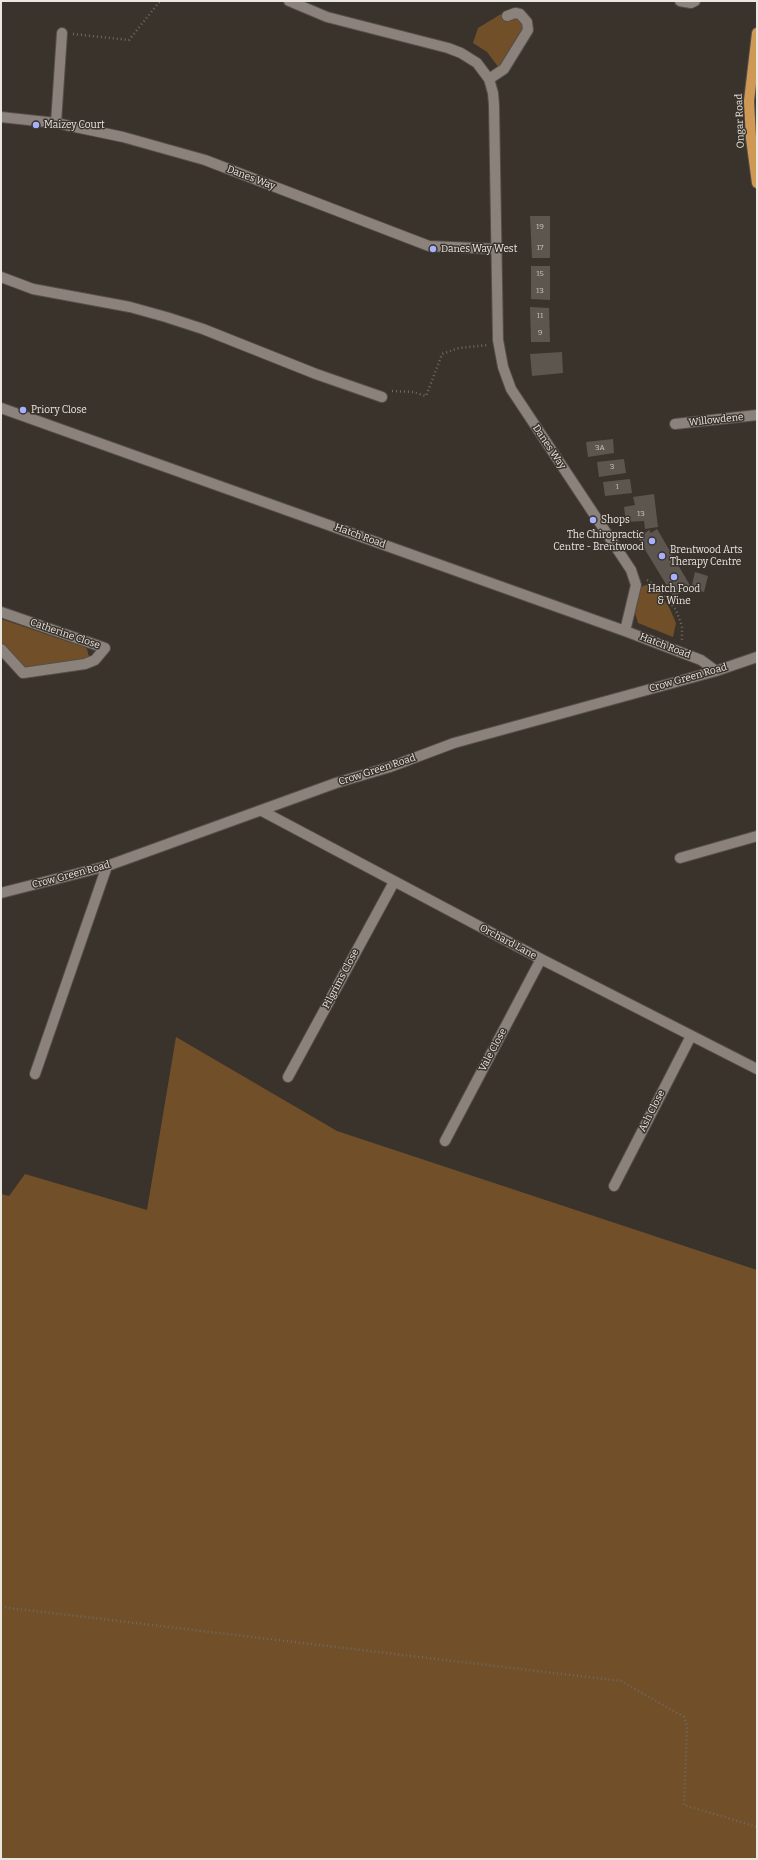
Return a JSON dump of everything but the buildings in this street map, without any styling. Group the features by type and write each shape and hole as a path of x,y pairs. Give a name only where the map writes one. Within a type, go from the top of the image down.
{"main road":[{"name":"Ongar Road","path":"757,33 749,101 754,138 757,183"}],"street":[{"name":"Danes Way","path":"289,1 327,18 455,50 474,60 484,70 489,79 493,93 494,105 499,344 503,367 511,389 631,570 636,585 625,631"},
{"path":"680,1 692,3 695,1"},
{"path":"489,79 504,69 528,30 527,22 520,14 515,13 506,16"},
{"path":"56,123 62,33"},
{"name":"Danes Way","path":"1,117 56,123 123,137 205,160 429,246 497,249"},
{"path":"1,277 33,289 130,307 166,317 203,329 316,374 382,397"},
{"name":"Hatch Road","path":"1,408 625,631 701,660 716,671"},
{"name":"Willowdene","path":"675,424 757,415"},
{"name":"Catherine Close","path":"1,612 104,648 95,660 85,664 23,673 1,649"},
{"name":"Crow Green Road","path":"1,893 108,866 454,743 716,671 757,657"},
{"name":"Orchard Lane","path":"262,810 394,882 541,959 757,1069"},
{"path":"680,858 757,836"},
{"path":"35,1074 108,866"},
{"name":"Pilgrims Close","path":"288,1077 394,882"},
{"name":"Vale Close","path":"445,1141 541,959"},
{"name":"Ash Close","path":"614,1186 691,1036"}],"path":[{"path":"62,33 130,40 160,1"},
{"path":"382,397 389,391 413,392 426,396 442,354 459,348 499,344"},
{"path":"631,570 658,587 676,610 682,626 681,652"},
{"path":"1,1607 621,1681 684,1717 687,1726 684,1805 757,1827"}],"shaded area":[{"path":"501,14 508,20 516,18 520,19 523,26 521,33 499,68 487,52 473,43 478,28"},
{"path":"648,584 657,588 670,609 676,623 673,637 638,623 635,613 641,587"},
{"path":"1,619 84,647 87,649 89,657 84,660 25,669 1,642"},
{"path":"176,1037 337,1131 757,1270 757,1859 1,1859 1,1194 9,1196 25,1174 147,1210"}],"place":[{"name":"Maizey Court","path":"36,125"},
{"name":"Danes Way West","path":"433,249"},
{"name":"Priory Close","path":"23,410"},
{"name":"Shops","path":"593,520"},
{"name":"The Chiropractic Centre - Brentwood","path":"652,541"},
{"name":"Brentwood Arts Therapy Centre","path":"662,556"},
{"name":"Hatch Food & Wine","path":"674,577"}]}
